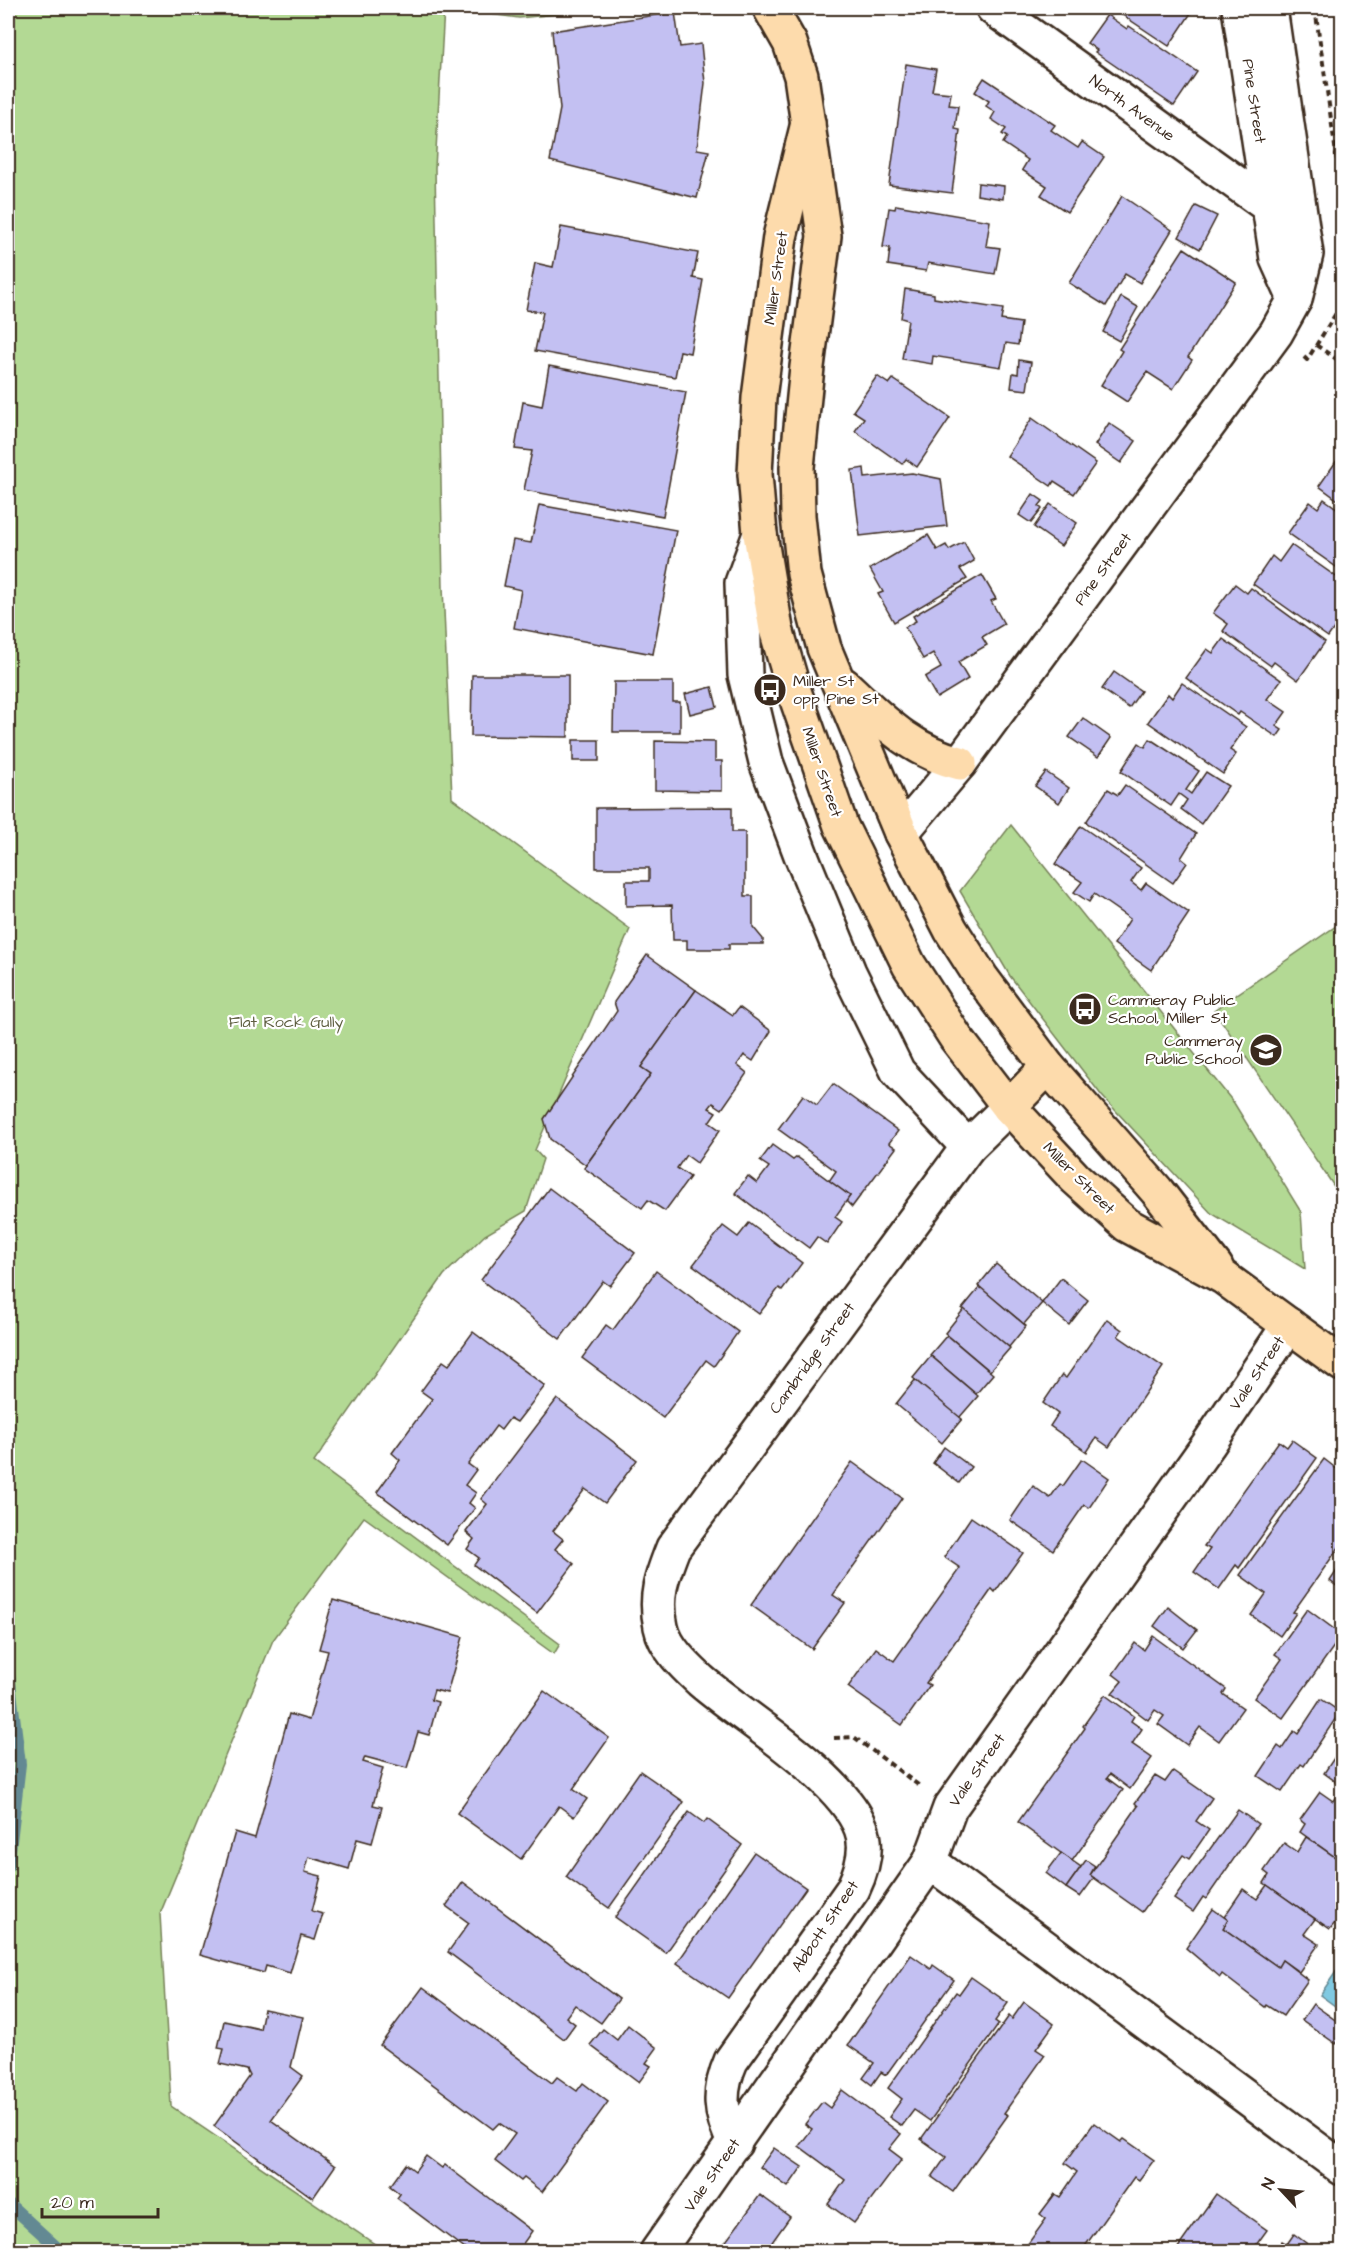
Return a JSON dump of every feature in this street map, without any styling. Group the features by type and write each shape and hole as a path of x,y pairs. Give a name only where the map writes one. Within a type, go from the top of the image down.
{"main road":[{"name":"Miller Street","path":"770,8 790,44 801,76 824,236 797,467 798,516 804,574 824,648 901,833 951,930 981,977 1048,1067 1157,1191 1223,1277"},
{"name":"Miller Street","path":"808,123 780,237 759,398 755,474 760,534 776,629 795,694 841,826 909,965 956,1038 1009,1107 1076,1178 1127,1225 1223,1277 1342,1364"},
{"path":"837,677 909,743 939,758 960,763"},
{"path":"864,875 901,833"},
{"path":"1009,1107 1048,1067"}],"street":[{"name":"North Avenue","path":"993,8 1271,208"},
{"name":"Pine Street","path":"1239,8 1271,208 1276,259 1295,298"},
{"name":"Pine Street","path":"901,833 960,763 1276,333 1295,298 1306,254 1270,8"},
{"path":"760,534 742,583 745,675 766,762 849,972 898,1072 968,1147"},
{"name":"Cambridge Street","path":"661,1629 658,1588 672,1548 968,1147 1009,1107"},
{"name":"Vale Street","path":"657,2252 930,1862 950,1808 1208,1445 1289,1325"},
{"name":"Abbott Street","path":"661,1629 680,1662 717,1694 779,1741 851,1808 862,1830 865,1849 862,1871 853,1889 731,2061 722,2081 720,2106 726,2126 735,2143"},
{"path":"930,1862 1342,2168"}],"path":[{"path":"1315,8 1342,195"},
{"path":"1307,360 1338,310 1342,285"},
{"path":"1316,345 1342,363"},
{"path":"854,1737 919,1785"}],"green space":[{"name":"Flat Rock Gully","path":"8,8 444,8 435,168 443,587 452,798 630,929 535,1150 543,1159 526,1211 485,1235 444,1275 314,1462 560,1644 554,1654 364,1517 273,1640 160,1914 171,2106 385,2251 8,2251"},
{"path":"445,8 613,8 519,18"},
{"path":"1011,825 1234,1103 1301,1212 1305,1269 1211,1213 1102,1096 1010,976 960,891"},
{"path":"1342,922 1342,1198 1214,1010"}],"water":[{"path":"1342,1963 1342,2011 1320,1995"}],"building":[{"path":"1112,8 1189,8 1193,10 1169,46"},
{"path":"675,12 680,47 701,44 705,83 697,149 709,151 697,198 550,161 560,109 552,31"},
{"path":"1107,15 1127,29 1129,26 1197,72 1174,106 1095,52 1097,50 1087,43"},
{"path":"906,64 936,69 932,91 951,93 949,105 958,106 955,129 960,130 952,193 889,185"},
{"path":"984,78 1055,125 1051,130 1078,148 1082,142 1104,157 1067,212 1041,195 1047,186 1022,170 1028,160 1003,143 1007,137 1002,134 1006,129 991,119 995,112 986,106 989,101 975,92"},
{"path":"978,183 1004,186 1003,199 977,195"},
{"path":"1122,196 1172,230 1140,283 1125,274 1106,306 1069,283"},
{"path":"896,205 990,221 986,246 1000,248 995,274 928,263 926,271 888,265 890,248 883,247 889,208 895,209"},
{"path":"1196,206 1217,216 1200,249 1179,237"},
{"path":"561,227 698,253 693,278 703,280 690,353 680,351 675,377 535,351 543,312 526,310 535,263 553,267"},
{"path":"1184,248 1236,282 1188,357 1192,360 1173,389 1147,372 1127,402 1101,385 1122,351 1119,349"},
{"path":"905,289 934,294 934,298 1003,309 1001,320 1021,323 1018,345 1006,343 1001,367 933,356 932,364 902,359 908,320 901,318"},
{"path":"1121,297 1138,307 1119,341 1103,332"},
{"path":"1019,360 1031,362 1027,390 1011,388 1013,373 1018,374"},
{"path":"549,366 686,392 663,516 524,490 532,451 515,449 523,402 542,406"},
{"path":"877,376 889,384 893,379 950,418 917,467 906,459 902,464 855,431 864,418 853,411"},
{"path":"1032,418 1096,463 1074,494 1054,481 1051,486 1007,456"},
{"path":"1109,423 1136,441 1121,463 1095,445"},
{"path":"1342,453 1342,503 1319,486"},
{"path":"864,468 865,478 912,473 941,479 947,526 860,536 852,470"},
{"path":"1033,494 1043,501 1039,506 1042,509 1031,523 1019,515"},
{"path":"1324,499 1342,512 1342,571 1288,533 1310,502 1318,508"},
{"path":"1050,504 1077,523 1061,546 1034,527"},
{"path":"539,505 676,530 653,654 514,628 521,590 504,586 513,540 531,543"},
{"path":"928,535 937,550 946,545 949,550 964,542 974,561 960,569 967,579 894,622 878,594 883,592 870,569"},
{"path":"1291,545 1342,581 1342,617 1328,637 1253,584 1272,556 1279,562"},
{"path":"982,575 996,599 991,601 1004,624 982,637 987,645 958,662 968,679 937,698 925,677 941,668 933,653 923,659 905,627 916,621 913,616"},
{"path":"1235,584 1247,593 1251,588 1325,642 1298,680 1274,662 1271,666 1223,631 1228,624 1213,613"},
{"path":"1223,639 1281,680 1267,699 1286,712 1276,726 1282,730 1277,737 1240,712 1238,715 1186,678 1207,649 1213,653"},
{"path":"1114,672 1141,691 1129,708 1102,689"},
{"path":"472,675 568,675 568,737 471,736"},
{"path":"614,682 673,682 673,702 680,702 680,732 613,732"},
{"path":"1182,683 1246,727 1230,750 1236,754 1223,774 1148,722 1168,694 1172,698"},
{"path":"712,687 717,707 690,714 685,694"},
{"path":"1083,718 1111,738 1098,757 1069,737"},
{"path":"1150,739 1199,771 1186,790 1191,794 1206,772 1228,786 1201,824 1181,809 1187,800 1179,794 1171,806 1121,771 1139,743 1145,747"},
{"path":"573,740 599,740 599,761 573,761"},
{"path":"655,741 715,742 715,761 722,761 722,791 655,790"},
{"path":"1046,772 1069,788 1059,803 1035,786"},
{"path":"1125,785 1196,834 1181,858 1187,863 1173,883 1086,822 1108,789 1118,795"},
{"path":"732,807 732,832 745,832 745,896 753,896 753,927 763,939 763,944 729,944 729,949 687,949 687,940 673,940 672,905 626,906 626,881 649,881 649,868 596,868 596,808"},
{"path":"1081,826 1141,868 1131,882 1141,890 1146,883 1189,913 1151,970 1114,944 1130,919 1094,894 1089,902 1074,892 1082,882 1055,864"},
{"path":"647,955 696,990 641,1067 651,1074 586,1165 550,1139 544,1119 617,1011 614,1002"},
{"path":"696,990 733,1015 739,1007 771,1031 753,1061 744,1055 737,1065 747,1073 722,1109 713,1103 709,1108 716,1112 709,1122 720,1130 697,1163 686,1155 677,1168 690,1177 665,1211 648,1200 642,1208 584,1168 651,1074 641,1067"},
{"path":"833,1084 898,1131 889,1143 896,1148 852,1207 846,1201 850,1196 829,1181 836,1171 778,1129 803,1095 817,1105"},
{"path":"772,1145 793,1160 797,1157 850,1196 835,1217 842,1222 827,1244 817,1237 809,1248 735,1193 748,1176 757,1183 769,1167 760,1161"},
{"path":"549,1188 635,1253 610,1286 603,1281 560,1339 481,1280"},
{"path":"749,1223 802,1263 782,1290 779,1288 759,1314 693,1265 723,1226 738,1237"},
{"path":"996,1264 1042,1303 1024,1324 978,1286"},
{"path":"656,1271 738,1332 714,1366 706,1360 663,1418 582,1358 606,1325 613,1330"},
{"path":"1061,1278 1088,1300 1069,1325 1042,1303"},
{"path":"980,1287 1026,1326 1009,1347 962,1309"},
{"path":"964,1309 1010,1348 990,1371 945,1333"},
{"path":"1107,1319 1122,1330 1118,1336 1163,1367 1109,1447 1096,1438 1087,1452 1050,1426 1058,1414 1043,1403 1062,1375 1066,1378"},
{"path":"473,1332 545,1386 517,1422 510,1418 501,1430 496,1426 468,1464 476,1470 465,1485 476,1493 469,1503 475,1508 447,1545 377,1492 400,1460 392,1453 432,1399 421,1391 443,1361 449,1365"},
{"path":"947,1335 993,1374 976,1394 930,1355"},
{"path":"931,1356 978,1396 959,1418 913,1378"},
{"path":"915,1380 962,1419 942,1443 896,1404"},
{"path":"557,1399 637,1460 605,1503 585,1489 553,1531 563,1539 555,1549 574,1564 537,1613 474,1565 479,1558 467,1549 474,1539 466,1532 487,1504 481,1499"},
{"path":"1292,1440 1317,1458 1239,1568 1236,1565 1219,1589 1194,1572 1210,1549 1204,1546 1279,1441 1287,1447"},
{"path":"944,1447 971,1467 959,1483 933,1463"},
{"path":"1082,1459 1109,1478 1089,1508 1084,1505 1053,1550 1010,1520 1033,1486 1050,1498 1060,1484 1063,1486"},
{"path":"1324,1459 1342,1473 1342,1543 1293,1612 1296,1613 1280,1636 1251,1615 1266,1594 1240,1575"},
{"path":"852,1462 902,1498 833,1595 845,1603 812,1649 751,1605"},
{"path":"971,1517 1023,1553 995,1592 992,1589 926,1683 930,1685 902,1725 848,1687 876,1648 894,1661 960,1568 944,1557"},
{"path":"1342,1563 1342,1590 1330,1581"},
{"path":"333,1600 463,1637 447,1693 434,1690 431,1700 438,1702 429,1735 418,1732 407,1768 365,1757 363,1762 383,1768 373,1805 382,1807 372,1843 357,1839 349,1869 309,1857 305,1872 321,1876 312,1911 323,1914 315,1940 301,1936 290,1973 266,1966 264,1973 200,1955 235,1832 255,1838 289,1714 309,1720 328,1651 319,1649"},
{"path":"1168,1607 1197,1630 1183,1648 1154,1626"},
{"path":"1307,1609 1342,1635 1283,1718 1254,1698 1282,1659 1275,1654"},
{"path":"1153,1636 1226,1689 1223,1694 1243,1708 1219,1741 1200,1727 1187,1745 1158,1724 1164,1716 1155,1710 1148,1720 1112,1693 1122,1681 1113,1674 1135,1643 1144,1650"},
{"path":"544,1691 609,1738 573,1789 587,1799 574,1817 559,1806 521,1859 457,1813"},
{"path":"1105,1695 1134,1716 1131,1721 1142,1729 1132,1744 1152,1758 1130,1789 1110,1774 1107,1778 1123,1790 1072,1861 1018,1822 1085,1728 1083,1726"},
{"path":"1321,1699 1340,1712 1304,1766 1301,1764 1282,1792 1258,1776 1278,1746 1282,1749 1294,1731 1298,1734"},
{"path":"1342,1746 1342,1786 1324,1773"},
{"path":"640,1771 684,1802 609,1908 566,1877"},
{"path":"1173,1771 1212,1798 1196,1821 1209,1830 1189,1859 1183,1855 1142,1912 1090,1875 1138,1806 1135,1803 1155,1776 1165,1782"},
{"path":"1342,1787 1342,1862 1300,1832 1305,1824 1300,1820 1320,1792 1333,1801"},
{"path":"1238,1810 1258,1824 1206,1899 1203,1897 1193,1912 1174,1899"},
{"path":"689,1812 704,1823 707,1819 742,1845 666,1953 615,1917"},
{"path":"1306,1837 1342,1862 1341,1927 1335,1923 1330,1929 1264,1883 1269,1875 1264,1871 1284,1843 1297,1852"},
{"path":"754,1852 806,1888 728,1998 677,1963"},
{"path":"1061,1853 1081,1867 1066,1888 1046,1873"},
{"path":"1086,1860 1095,1866 1090,1875 1094,1878 1080,1897 1066,1888"},
{"path":"463,1882 619,1999 601,2023 575,2005 566,2017 575,2024 564,2039 448,1952 469,1923 446,1906"},
{"path":"1267,1885 1315,1919 1304,1934 1319,1944 1299,1972 1282,1960 1278,1967 1223,1928 1228,1920 1224,1917 1243,1889 1257,1899"},
{"path":"1213,1909 1228,1920 1223,1928 1278,1967 1282,1960 1308,1980 1283,2016 1266,2005 1265,2007 1222,1974 1220,1977 1186,1948"},
{"path":"911,1955 931,1969 933,1965 954,1980 886,2075 881,2072 872,2085 863,2078 874,2063 848,2045"},
{"path":"971,1977 1008,2003 995,2021 999,2024 930,2121 914,2110 902,2126 889,2117 902,2099 888,2088 956,1992 959,1994"},
{"path":"423,1987 552,2083 557,2077 577,2091 583,2083 608,2102 542,2192 524,2178 521,2181 495,2161 515,2134 499,2123 493,2129 380,2045"},
{"path":"1024,2002 1054,2024 1036,2049 1045,2055 1004,2113 1008,2115 953,2192 932,2177 946,2157 921,2139 1009,2016 1012,2019"},
{"path":"1313,2004 1342,2025 1342,2035 1336,2044 1302,2020"},
{"path":"264,2009 303,2017 291,2067 303,2076 271,2120 335,2166 313,2198 214,2126 250,2076 247,2070 220,2064 224,2049 218,2048 224,2021 260,2029"},
{"path":"628,2025 657,2048 646,2063 651,2066 639,2082 590,2045 603,2029 617,2040"},
{"path":"842,2090 901,2134 889,2149 902,2159 854,2223 828,2204 845,2180 799,2146 812,2129 805,2124 822,2102 830,2108"},
{"path":"1094,2123 1121,2142 1124,2139 1154,2160 1139,2180 1134,2177 1081,2252 1022,2252 1046,2219 1040,2214 1055,2194 1060,2197 1077,2172 1065,2163"},
{"path":"774,2148 802,2167 788,2187 760,2167"},
{"path":"426,2156 442,2168 445,2165 532,2231 517,2252 469,2252 397,2198 400,2194 390,2186 406,2164 415,2171"},
{"path":"1216,2194 1267,2230 1251,2252 1175,2252"},
{"path":"760,2195 790,2217 765,2252 726,2252 721,2248"},
{"path":"1294,2234 1318,2252 1274,2252 1282,2241 1287,2244"}],"waterway":[{"path":"8,1667 20,1764 8,1867"},
{"path":"8,2203 62,2252"}],"place":[{"name":"Miller St opp Pine St","path":"770,690"},
{"name":"Cammeray Public School, Miller St","path":"1085,1009"},
{"name":"Cammeray Public School","path":"1266,1050"}]}
